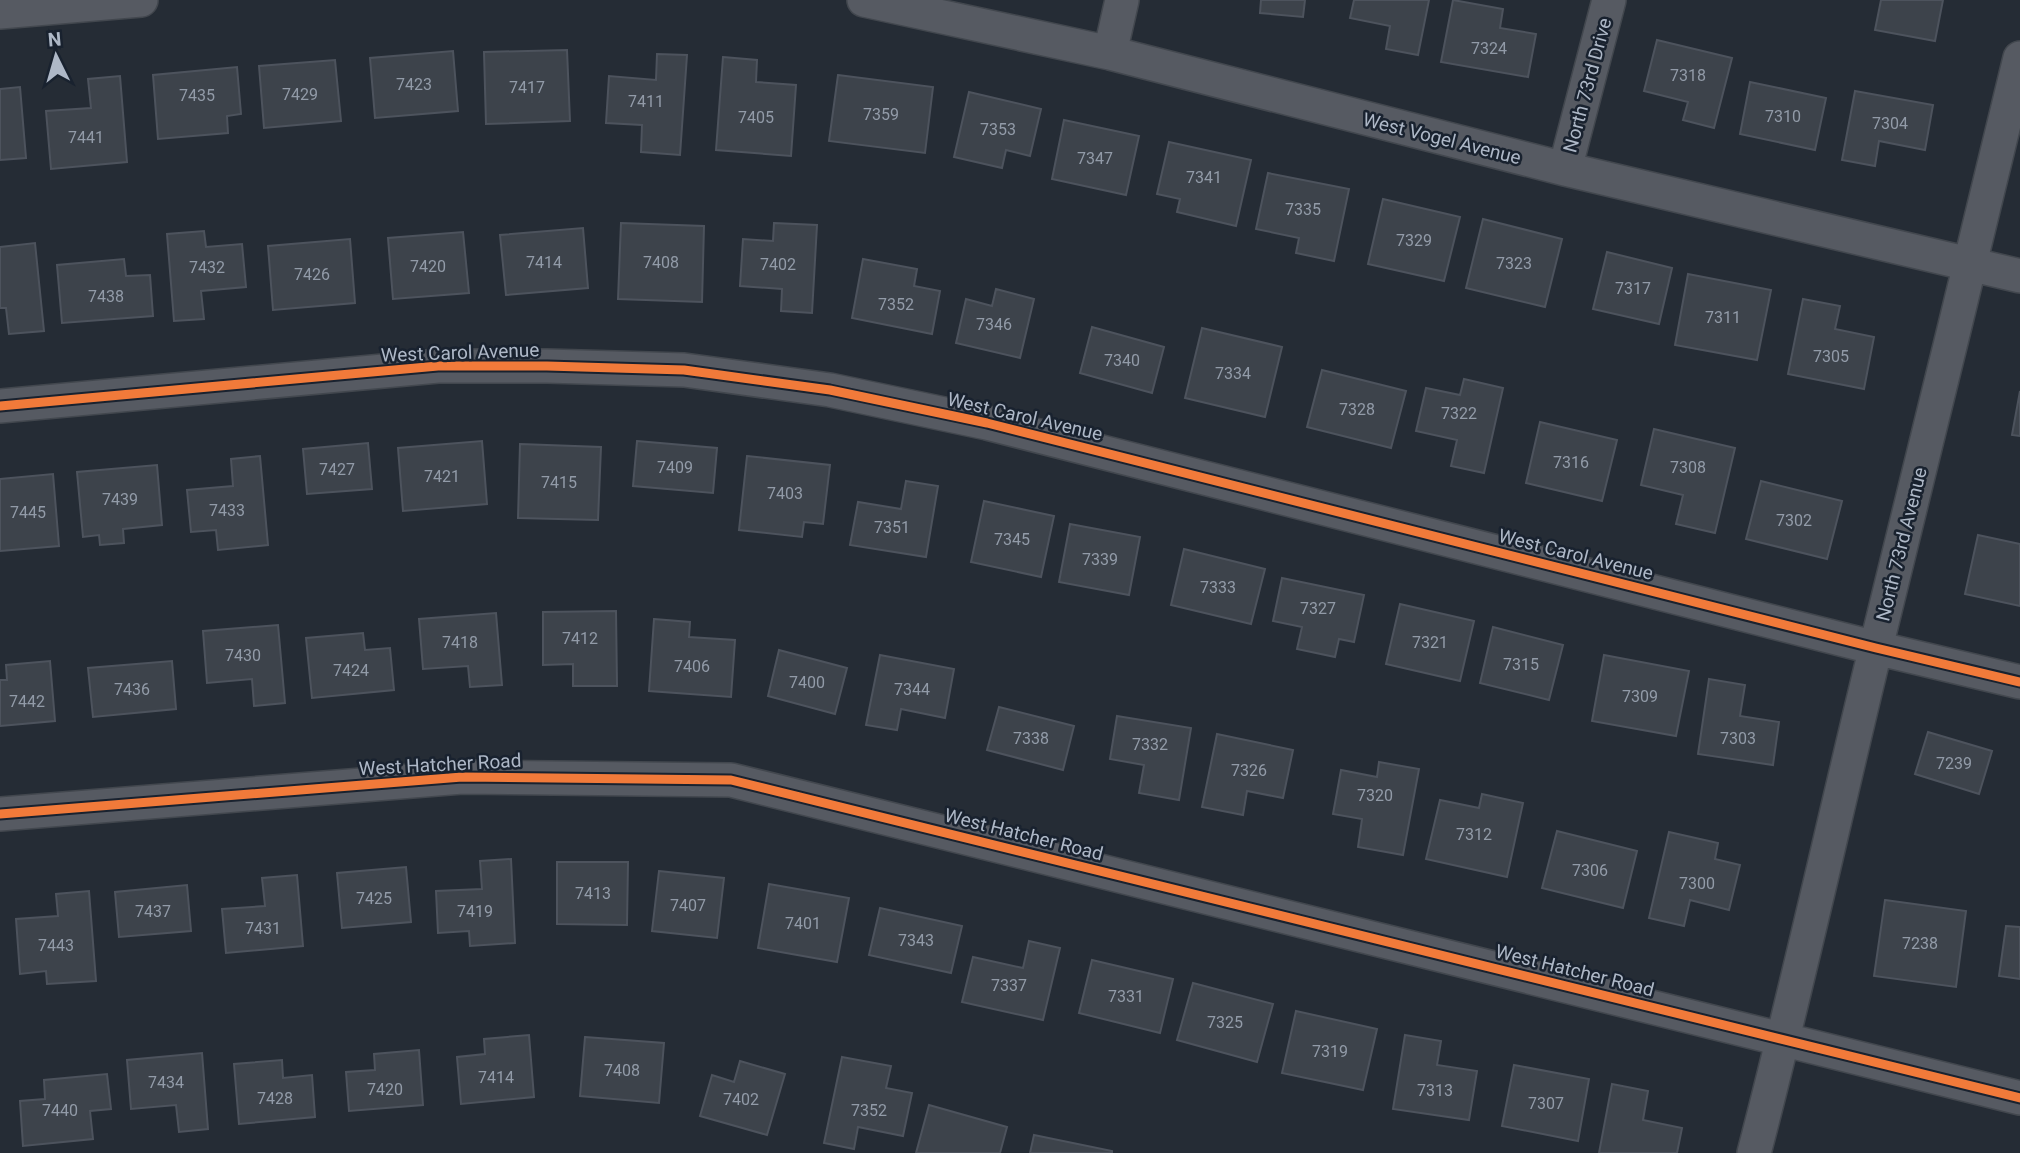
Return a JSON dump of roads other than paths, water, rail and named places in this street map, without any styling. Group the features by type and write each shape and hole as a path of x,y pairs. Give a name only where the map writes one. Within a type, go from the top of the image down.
{"street":[{"path":"0,12 142,0"},
{"name":"West Vogel Avenue","path":"864,0 1110,53 1565,169 2020,276"},
{"path":"1110,53 1122,0"},
{"name":"North 73rd Drive","path":"1565,169 1609,0"},
{"name":"North 73rd Avenue","path":"1754,1153 2020,58"},
{"name":"West Carol Avenue","path":"0,406 438,366 684,370 830,390 988,423 2020,682"},
{"name":"West Hatcher Road","path":"0,814 462,777 731,780 2020,1098"}]}
